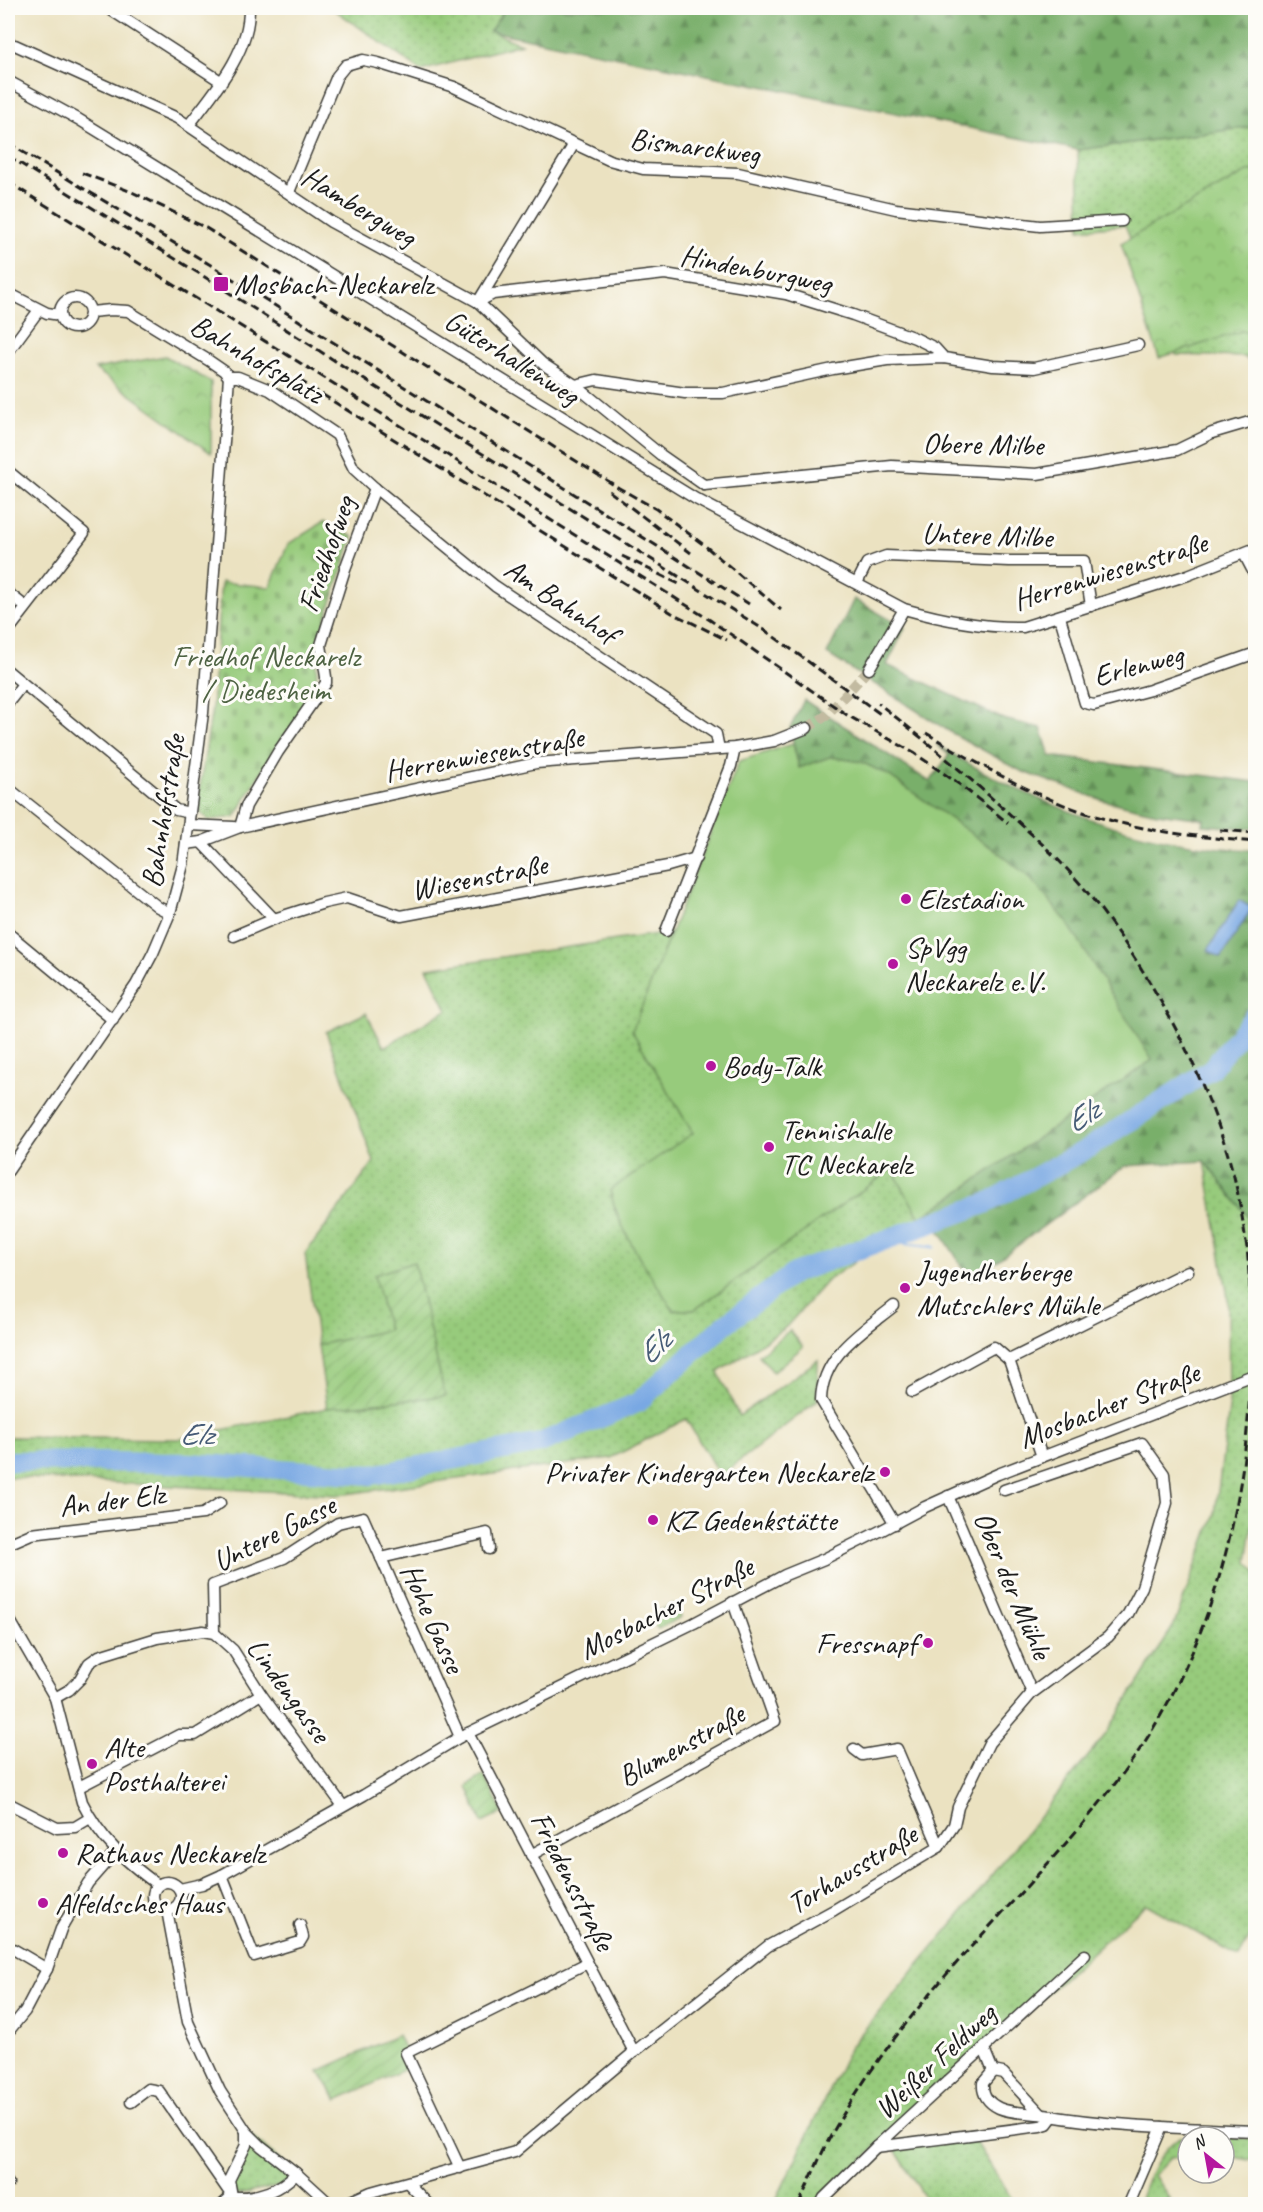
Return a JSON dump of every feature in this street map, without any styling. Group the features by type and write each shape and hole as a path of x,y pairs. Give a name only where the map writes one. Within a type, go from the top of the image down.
{"street":[{"path":"108,8 222,82"},
{"path":"189,125 222,82 239,54 249,8"},
{"name":"Hambergweg","path":"8,45 15,45 177,118 331,222 478,302 543,364 575,385 661,454 704,485"},
{"name":"Bismarckweg","path":"289,192 337,76 346,65 363,60 454,87 609,160 643,169 738,172 896,208 1040,226 1122,220"},
{"name":"Güterhallenweg","path":"8,81 88,125 696,499 904,609"},
{"path":"478,302 571,149 573,142"},
{"name":"Hindenburgweg","path":"478,302 493,294 665,274 786,294 915,338 935,348 944,358"},
{"path":"8,293 39,310 60,315"},
{"path":"72,299 84,301 91,312 87,323 77,329 65,325 60,315 62,306 72,299"},
{"path":"8,352 39,310"},
{"name":"Bahnhofsplatz","path":"91,312 128,311 224,370 229,377 238,377 270,390 337,435 354,469 375,488"},
{"path":"575,385 596,380 685,393 723,393 833,369 887,360 944,358 993,366 1034,368 1138,345"},
{"name":"Bahnhofstraße","path":"8,1171 113,1020 147,966 170,913 183,865 203,713 229,377"},
{"name":"Obere Milbe","path":"704,485 892,466 1037,474 1177,450 1212,433 1256,420"},
{"path":"8,471 84,533 8,631"},
{"path":"696,499 704,485"},
{"name":"Am Bahnhof","path":"375,488 495,586 716,734 719,749"},
{"name":"Friedhofweg","path":"240,827 246,806 278,752 326,683 321,645 345,569 375,488"},
{"name":"Herrenwiesenstraße","path":"904,609 939,619 1003,628 1023,627 1188,575 1256,548"},
{"path":"1244,554 1256,577"},
{"name":"Untere Milbe","path":"857,583 867,562 886,556 1009,561 1084,561 1091,606"},
{"path":"8,593 26,607"},
{"path":"869,669 904,609"},
{"name":"Erlenweg","path":"1060,617 1084,703 1094,705 1150,690 1256,653"},
{"path":"8,671 176,810 190,813"},
{"path":"8,703 23,684"},
{"name":"Herrenwiesenstraße","path":"186,844 201,842 240,827 536,763 735,748 774,741 807,728"},
{"path":"666,931 731,766 735,748"},
{"path":"8,788 158,907 170,913"},
{"name":"Herrenwiesenstraße","path":"188,825 240,827"},
{"path":"201,842 274,919"},
{"name":"Wiesenstraße","path":"234,936 274,919 347,898 401,916 668,866 696,858"},
{"path":"8,933 113,1020"},
{"path":"1009,1360 1188,1271"},
{"path":"894,1306 843,1347 821,1385 821,1400 895,1524"},
{"path":"912,1392 994,1347 1009,1360 1042,1457"},
{"name":"Mosbacher Straße","path":"180,1889 202,1884 222,1875 464,1735 948,1496 1256,1374"},
{"name":"Torhausstraße","path":"344,2205 371,2192 515,2152 634,2052 768,1946 834,1910 939,1847 954,1826 958,1807 988,1743 1032,1692 1108,1636 1128,1614 1142,1587 1167,1503 1164,1474 1142,1443 1004,1490"},
{"name":"Ober der Mühle","path":"948,1496 1032,1692"},
{"name":"An der Elz","path":"8,1544 31,1534 203,1514 220,1503"},
{"name":"Hohe Gasse","path":"363,1517 464,1735"},
{"name":"Untere Gasse","path":"214,1634 213,1585 284,1558 338,1523 363,1517"},
{"path":"381,1558 487,1533 489,1549"},
{"name":"Blumenstraße","path":"531,1855 775,1721 733,1602"},
{"path":"8,1617 55,1698 82,1802 90,1818 98,1832 116,1851 158,1885"},
{"name":"Lindengasse","path":"55,1698 69,1690 80,1679 90,1663 99,1656 157,1638 203,1631 214,1634 233,1650 261,1694 343,1806"},
{"path":"79,1787 179,1735 195,1735 261,1694"},
{"name":"Friedensstraße","path":"464,1735 531,1855 634,2052"},
{"path":"854,1749 862,1755 897,1749 939,1847"},
{"path":"8,1803 57,1828 75,1827 90,1818"},
{"path":"8,2032 25,2012 62,1929 88,1883 116,1851"},
{"path":"222,1875 254,1956 300,1942 303,1937 300,1925"},
{"path":"170,1881 180,1889 180,1903 177,1906 167,1910 160,1908 154,1902 154,1891 158,1885 170,1881"},
{"path":"167,1910 188,2022 220,2091 246,2131 330,2205"},
{"path":"8,1946 46,1969"},
{"name":"Weißer Feldweg","path":"821,2205 824,2198 876,2147 1085,1955"},
{"path":"460,2168 406,2054 587,1963"},
{"path":"984,2049 993,2071"},
{"path":"993,2071 1003,2073 1041,2114"},
{"path":"993,2071 985,2078 982,2088 984,2094 992,2105 1016,2113 1162,2127 1256,2131"},
{"path":"130,2102 148,2089 159,2091 227,2200 247,2205"},
{"path":"876,2147 1040,2126 1047,2124 1053,2116"},
{"path":"1129,2205 1162,2127"},
{"path":"227,2200 229,2180 246,2145 246,2131"},
{"path":"227,2200 275,2190 286,2185 296,2173"},
{"path":"408,2183 428,2205"}],"green space":[{"path":"332,8 506,8 490,31 521,44 421,71"},
{"path":"506,8 1255,8 1255,124 1251,127 1078,150 490,31"},
{"path":"1255,124 1255,368 1245,357 1176,355 1125,225 1080,229 1078,150 1251,127"},
{"path":"1255,170 1255,332 1242,331 1159,358 1121,243 1245,173"},
{"path":"165,356 211,382 211,453 95,369"},
{"name":"Friedhof Neckarelz / Diedesheim","path":"323,522 353,537 316,647 317,690 265,765 235,817 209,820 201,813 198,800 212,708 221,582 270,587 288,544"},
{"path":"854,599 905,628 887,665 1003,719 1041,728 1050,756 1255,782 1255,829 1203,825 1204,819 1157,813 1102,800 1021,771 952,733 827,654"},
{"path":"804,700 930,782 949,755 936,744 1010,785 1089,818 1171,841 1255,850 1255,1226 1205,1161 1125,1166 971,1280 928,1213 1152,1060 1030,878 1003,856 888,775 861,762 830,757 799,768 790,728"},
{"name":"SpVgg Neckarelz e.V.","path":"793,744 799,768 830,757 861,762 888,775 1003,856 1030,878 1067,922 1152,1060 920,1218 892,1169 694,1310 673,1310 645,1267 620,1222 610,1190 693,1133 632,1031 739,761"},
{"path":"671,932 633,1031 693,1133 614,1209 673,1310 694,1310 892,1169 920,1218 828,1280 786,1327 718,1372 739,1416 818,1360 817,1401 720,1476 686,1419 611,1458 338,1495 8,1477 8,1437 178,1439 327,1408 445,1396 388,1330 318,1345 305,1254 374,1162 326,1032 366,1013 384,1047 447,1010 427,968"},
{"path":"1205,1161 1255,1226 1256,1499 1247,1562 1256,1572 1255,1927 1239,1957 1146,1904 876,2147 821,2204 774,2204 850,2047 1106,1734 1174,1625 1215,1513 1229,1409 1228,1298"},
{"path":"414,1262 445,1396 327,1408 318,1345 388,1330 374,1275"},
{"path":"790,1330 803,1347 773,1372 759,1355"},
{"path":"673,1604 681,1617 658,1629 653,1622 656,1612"},
{"path":"484,1775 503,1813 482,1823 467,1786"},
{"path":"398,2035 413,2066 337,2100 319,2071"},
{"path":"246,2131 296,2173 286,2185 232,2196 229,2180"},
{"path":"972,2136 1012,2199 1010,2204 929,2204 892,2145"},
{"path":"1236,2138 1255,2139 1255,2161 1236,2157"},
{"path":"1176,2140 1176,2157 1170,2158 1154,2175 1172,2204 1140,2204 1154,2166"}],"water":[{"path":"1239,900 1252,908 1221,958 1208,950"}],"waterway":[{"name":"Elz","path":"8,1461 188,1463 372,1475 540,1443 637,1403 724,1325 794,1273 987,1203 1087,1149 1211,1069 1256,1014"},
{"path":"882,1241 934,1247"}],"tunnel":[{"path":"807,728 826,716 869,669"}],"railway":[{"path":"8,143 209,264 749,604"},
{"path":"8,156 200,274 371,384 766,631 883,716"},
{"path":"82,173 132,192 206,228 656,509 704,545 781,610"},
{"path":"8,182 710,620 847,715 914,753 959,784"},
{"path":"299,380 672,613 727,640"},
{"path":"609,491 691,553"},
{"path":"622,556 679,584"},
{"path":"799,2204 833,2132 859,2089 888,2048 935,1987 1052,1859 1108,1793 1134,1758 1169,1701 1197,1641 1219,1578 1235,1514 1245,1448 1250,1381 1251,1314 1247,1248 1237,1189 1207,1095 1172,1021 1130,950 1067,869 981,788 878,703"},
{"path":"926,733 1022,786 1099,817 1157,830 1256,842"},
{"path":"954,780 1008,823"},
{"path":"1220,830 1256,833"}],"place":[{"name":"Mosbach-Neckarelz","path":"221,284"},
{"name":"Elzstadion","path":"906,899"},
{"name":"SpVgg Neckarelz e.V.","path":"893,964"},
{"name":"Body-Talk","path":"711,1066"},
{"name":"Tennishalle TC Neckarelz","path":"769,1147"},
{"name":"Jugendherberge Mutschlers Mühle","path":"905,1288"},
{"name":"Privater Kindergarten Neckarelz","path":"885,1472"},
{"name":"KZ Gedenkstätte","path":"653,1520"},
{"name":"Fressnapf","path":"928,1643"},
{"name":"Alte Posthalterei","path":"92,1764"},
{"name":"Rathaus Neckarelz","path":"63,1853"},
{"name":"Alfeldsches Haus","path":"43,1903"}]}
